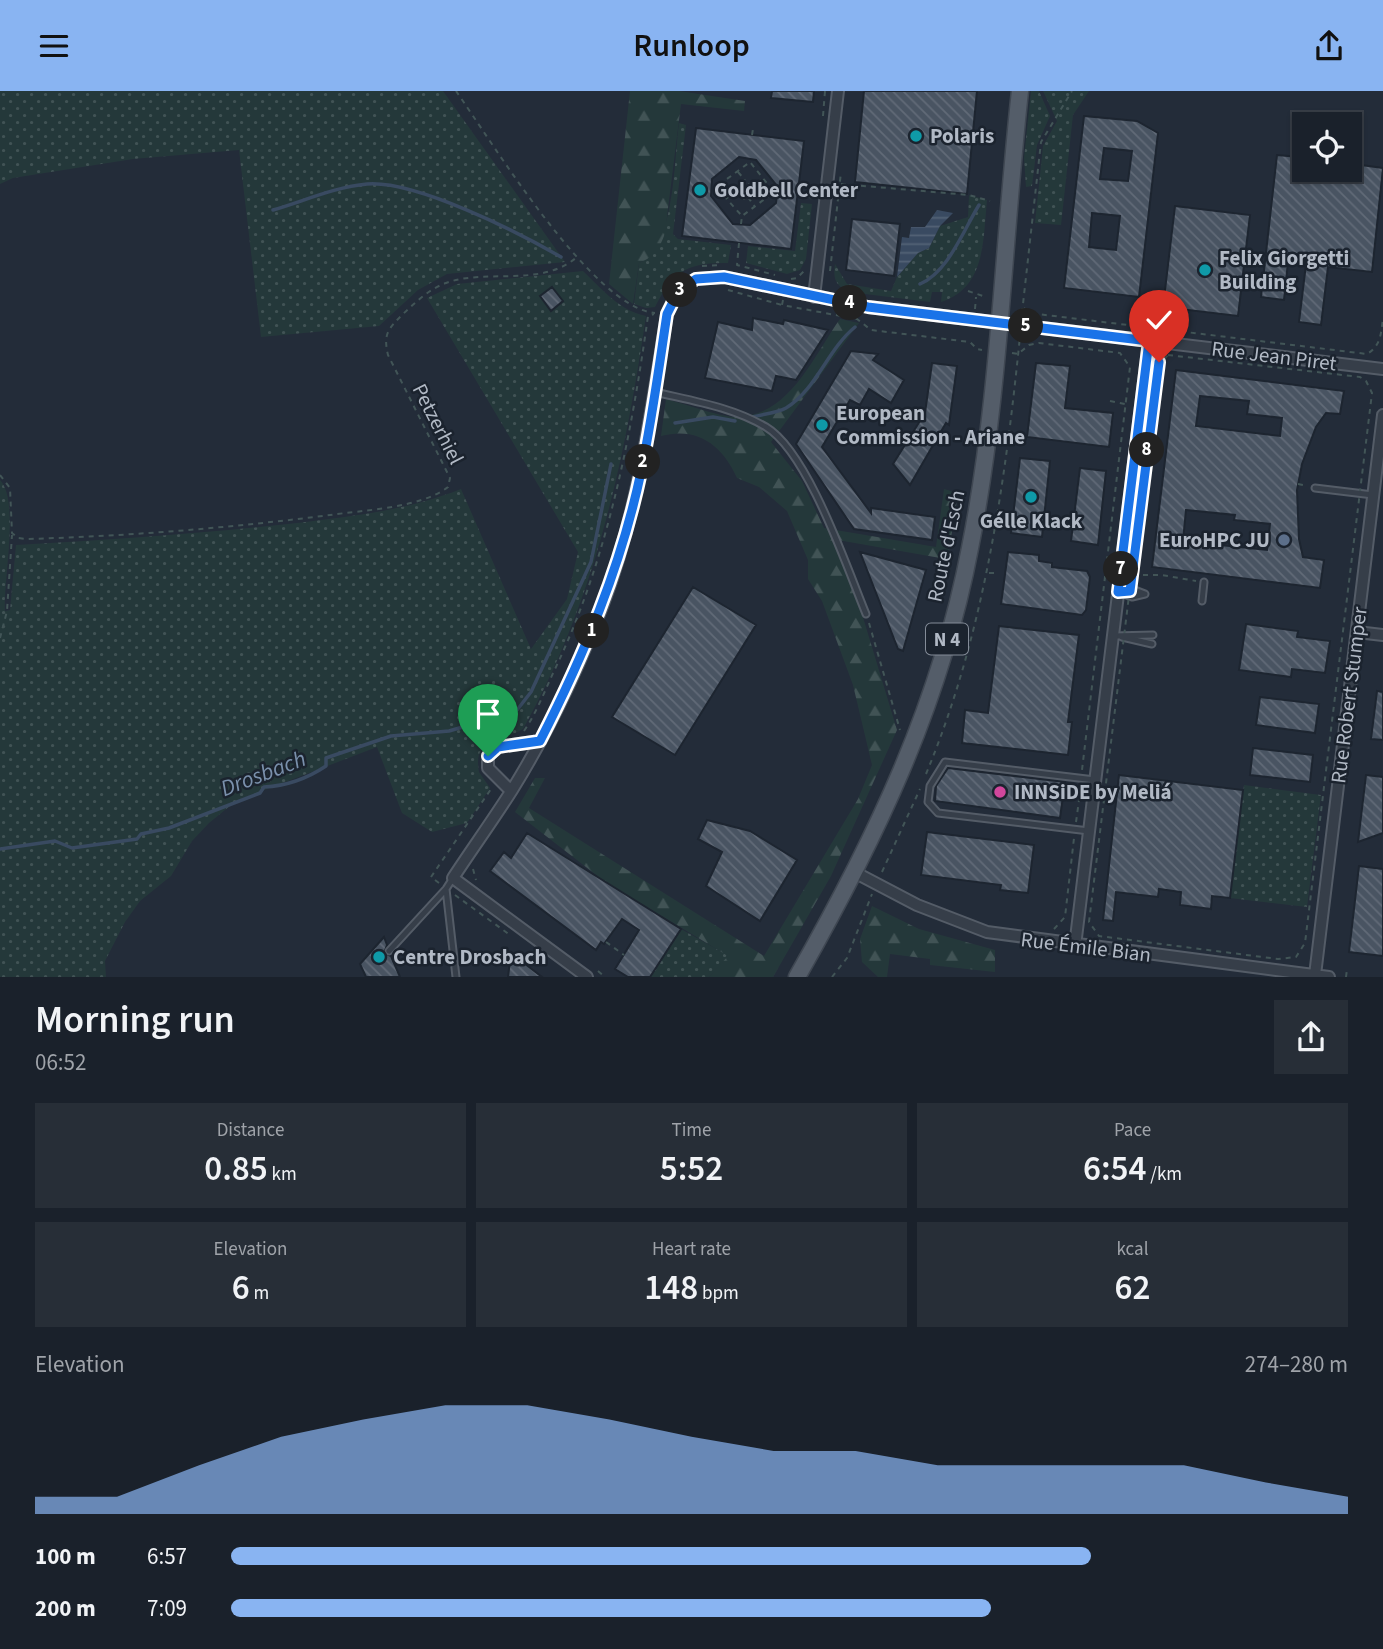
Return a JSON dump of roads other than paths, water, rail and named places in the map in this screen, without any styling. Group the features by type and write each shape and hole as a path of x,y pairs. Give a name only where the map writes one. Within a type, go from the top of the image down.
{"main road":[{"name":"Route d'Esch","path":"797,977 856,873 903,773 942,660 970,549 995,352 1020,91"}],"street":[{"path":"814,297 824,271 838,91"},
{"name":"Rue Jean Piret","path":"453,879 511,791 540,741 569,684 604,603 641,473 667,314 677,294 696,279 724,277 814,297 1383,369"},
{"path":"1075,946 1095,780 1126,593 1149,341"},
{"name":"Rue Robert Stumper","path":"1312,976 1346,767 1357,632 1383,415"},
{"path":"1357,632 1383,635"},
{"path":"511,791 488,768 488,756 498,747 540,741"},
{"name":"Rue Émile Bian","path":"856,873 917,905 987,932 1075,946 1329,977"},
{"path":"453,879 587,977"}],"lane":[{"path":"655,392 721,407 768,428 792,454 813,490 866,614"},
{"path":"1315,488 1373,495"},
{"path":"1202,601 1203,581"},
{"path":"1120,637 1153,635"},
{"path":"1120,637 1152,644"},
{"path":"1089,831 938,813 928,803 930,786 945,762 1095,780"},
{"path":"389,951 453,879"},
{"path":"446,889 456,977"}],"water":[{"path":"937,210 953,213 940,226 929,248 918,253 897,277 902,237 909,238 911,227 925,227"}],"waterway":[{"path":"273,210 343,188 367,184 387,185 412,190 466,210 561,257"},
{"name":"Drosbach","path":"920,284 947,261 979,205"},
{"name":"Drosbach","path":"753,417 782,410 796,400 806,391 837,346 855,327"},
{"name":"Drosbach","path":"675,423 713,417 735,421"},
{"name":"Drosbach","path":"0,849 55,841 72,848 137,839 141,834 169,828 260,793 264,787 304,778 326,766 326,758 391,736 449,731 517,710 531,692 591,562 611,464"}],"place":[{"name":"Polaris","path":"916,136"},
{"name":"Goldbell Center","path":"700,190"},
{"name":"Felix Giorgetti Building","path":"1205,270"},
{"name":"European Commission - Ariane","path":"822,425"},
{"name":"Gélle Klack","path":"1031,497"},
{"name":"EuroHPC JU","path":"1284,540"},
{"name":"INNSiDE by Meliá","path":"1000,792"},
{"name":"Centre Drosbach","path":"379,957"}]}
